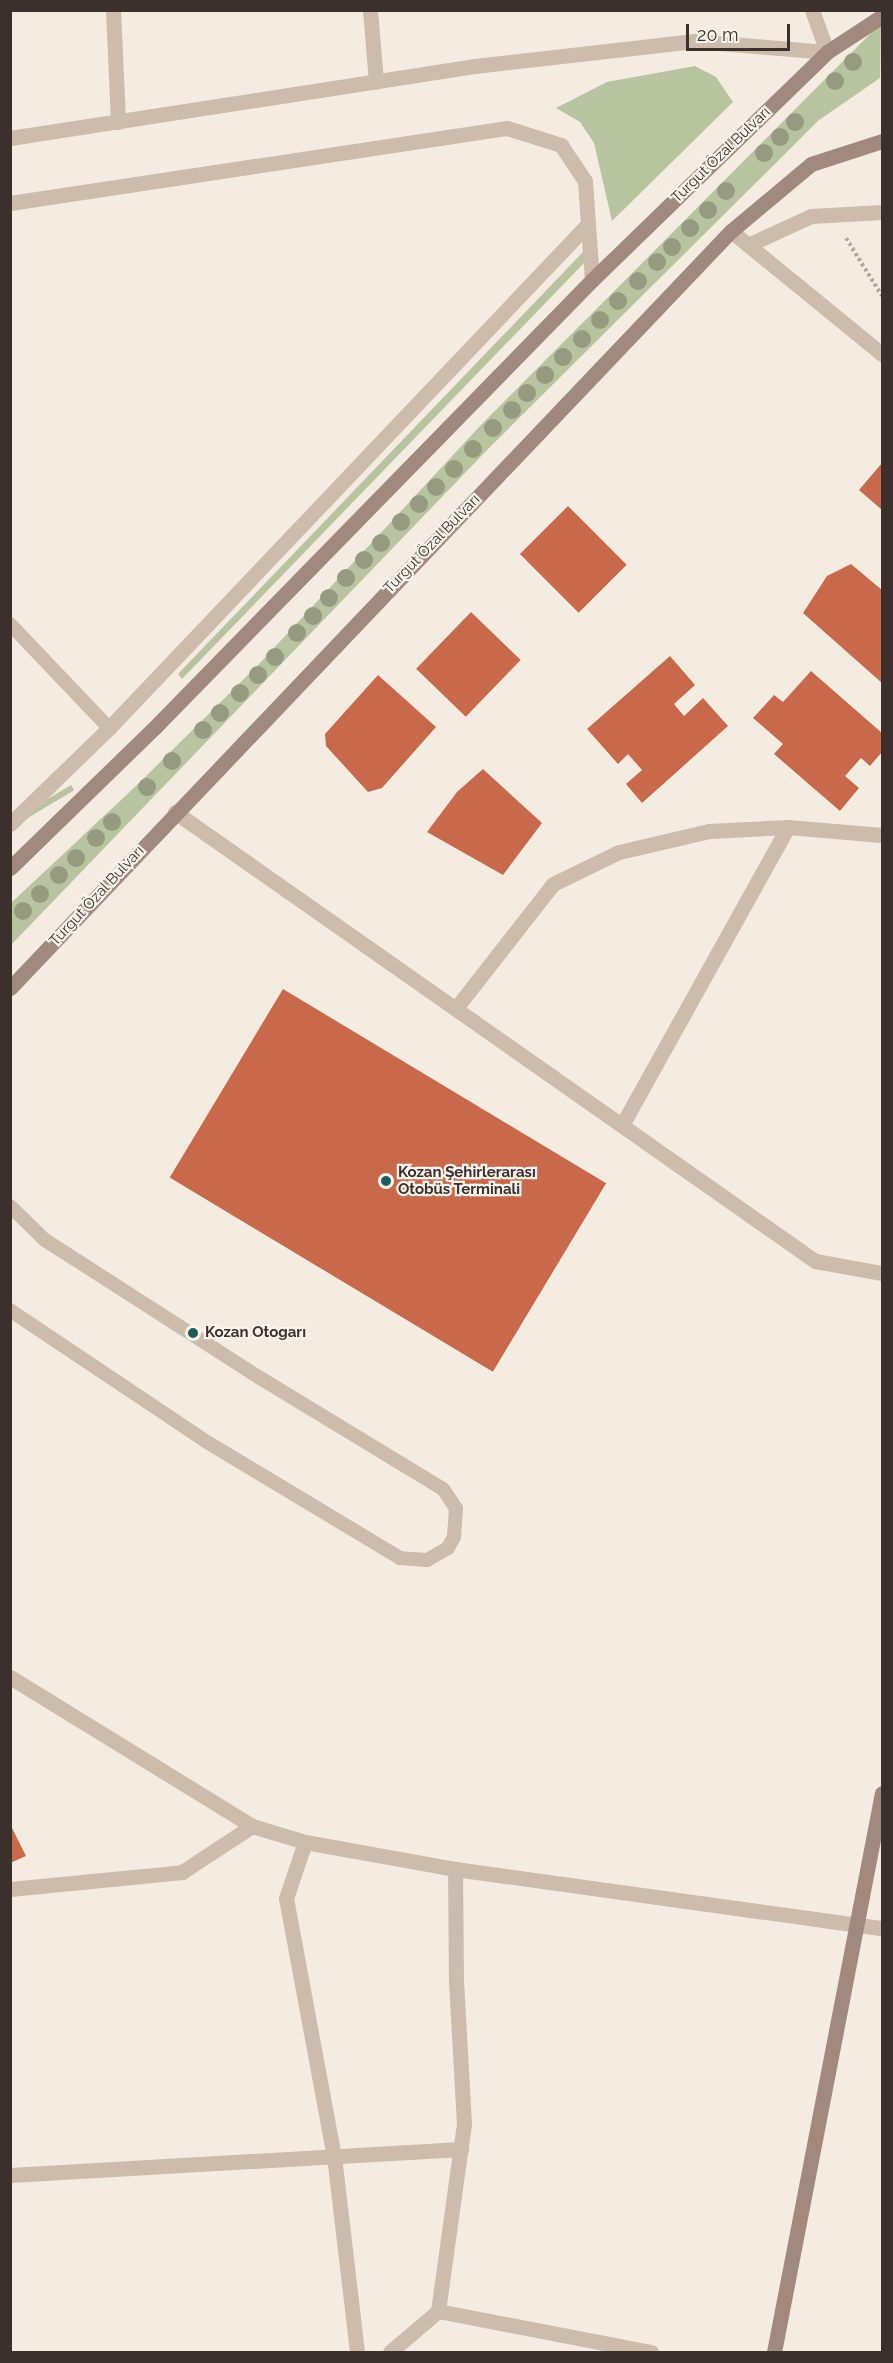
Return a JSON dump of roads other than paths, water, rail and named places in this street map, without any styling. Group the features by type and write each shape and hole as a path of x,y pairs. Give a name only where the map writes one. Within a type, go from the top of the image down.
{"main road":[{"name":"Turgut Özal Bulvarı","path":"10,868 157,725 592,280 827,52 882,16"},
{"name":"Turgut Özal Bulvarı","path":"10,988 730,231 812,164 882,141"},
{"path":"774,2352 882,1793"}],"street":[{"path":"113,10 118,122"},
{"path":"370,10 376,82"},
{"path":"10,138 475,66 695,41 827,52 812,10"},
{"path":"10,203 507,128 561,145 585,181 592,280"},
{"path":"748,245 811,216 882,212"},
{"path":"10,824 109,728 588,224"},
{"path":"730,231 882,354"},
{"path":"175,813 815,1261 882,1273"},
{"path":"456,1008 553,884 619,852 709,831 788,826 882,835"},
{"path":"622,1125 788,826"},
{"path":"10,1677 252,1826 305,1842 455,1869 882,1928"},
{"path":"10,1889 182,1872 252,1826"},
{"path":"305,1842 286,1898 334,2156 357,2352"},
{"path":"390,2352 438,2312 464,2124 456,1981 455,1869"},
{"path":"10,2175 460,2149"},
{"path":"438,2312 651,2352"}],"lane":[{"path":"10,624 109,728"},
{"path":"10,1206 45,1240 252,1373 443,1489 456,1508 454,1537 447,1548 427,1560 400,1558 204,1440 10,1310"}],"place":[{"name":"Kozan Şehirlerarası Otobüs Terminali","path":"386,1181"},
{"name":"Kozan Otogarı","path":"193,1333"}]}
